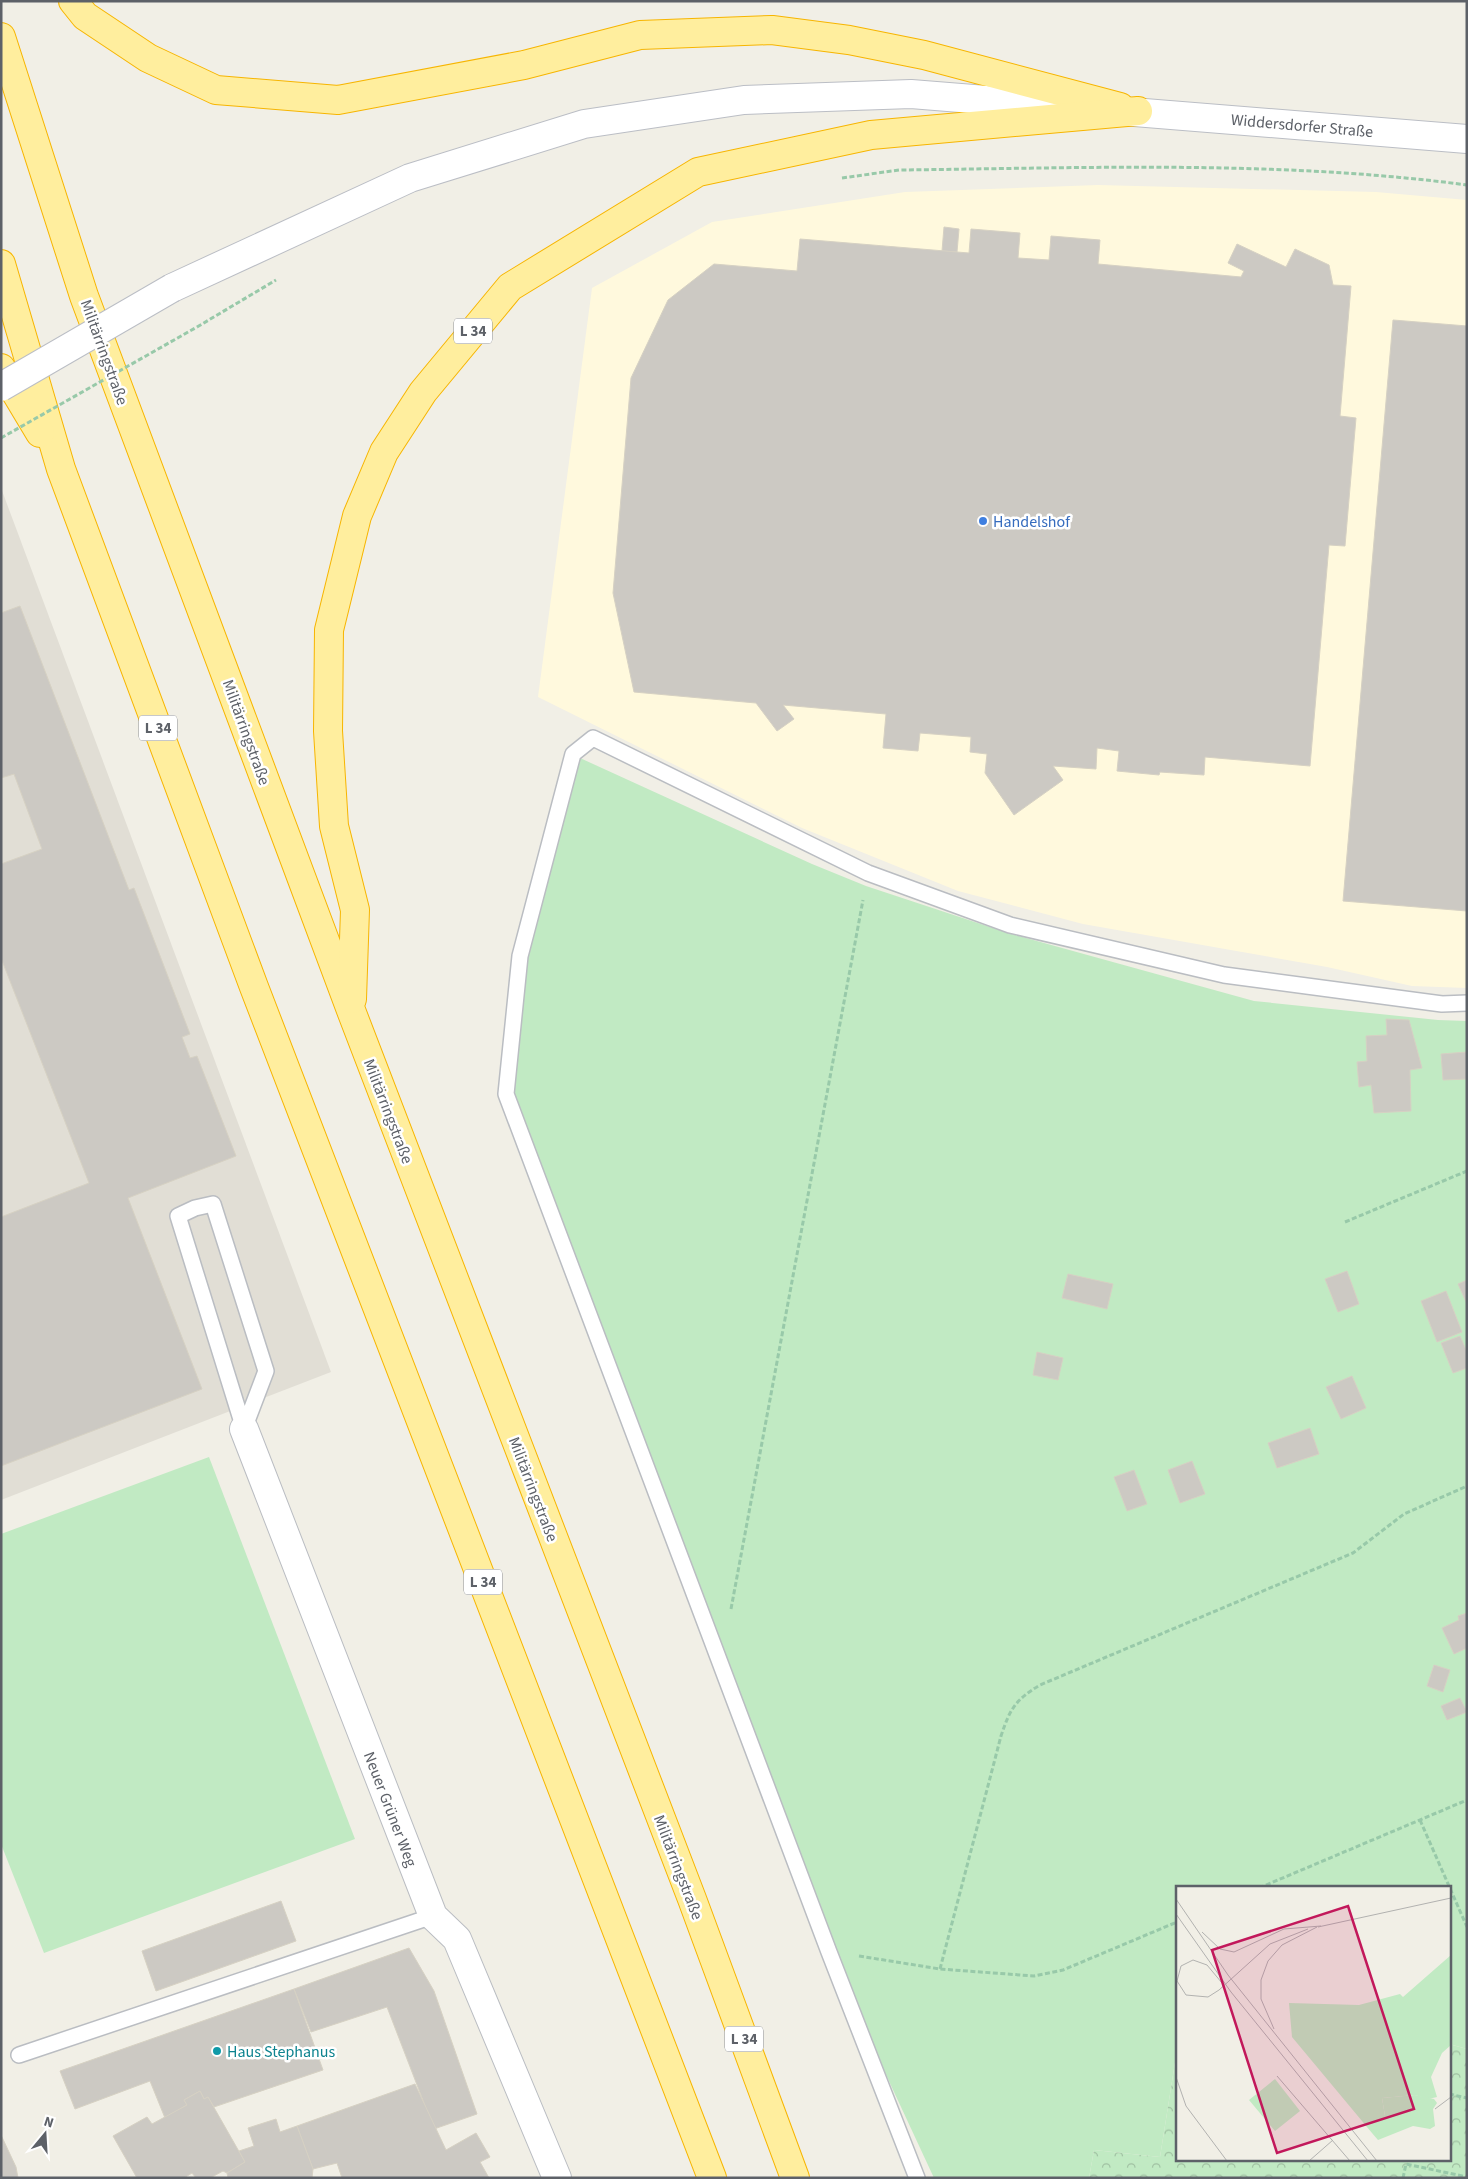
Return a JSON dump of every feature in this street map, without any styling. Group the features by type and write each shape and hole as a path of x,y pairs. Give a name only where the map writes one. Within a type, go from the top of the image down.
{"highway":[{"name":"L 34","path":"73,1 85,16 148,58 216,90 338,100 524,65 640,35 772,30 849,40 924,55 1138,111"},
{"name":"Militärringstraße","path":"1,38 84,296 352,1013 688,1890 796,2178"},
{"name":"L 34","path":"352,1013 355,910 334,826 328,731 329,630 357,516 384,452 423,392 510,287 698,172 871,135 1138,111"},
{"name":"L 34","path":"1,264 61,469 254,987 712,2178"},
{"name":"L 34","path":"1,368 61,469"}],"main road":[{"name":"L 34","path":"1,387 172,288 410,178 584,124 744,100 911,94 1138,111"},
{"name":"Widdersdorfer Straße","path":"1138,111 1467,139"},
{"name":"Neuer Grüner Weg","path":"244,1429 433,1916 457,1939 557,2178"}],"lane":[{"path":"918,2178 829,1952 506,1094 520,956 573,754 592,738 868,873 1010,925 1224,975 1442,1004 1467,1003"},
{"path":"213,1204 266,1370 244,1429 178,1216 195,1208 213,1204"},
{"path":"19,2055 433,1916"}],"path":[{"path":"841,178 899,170 1278,169 1393,175 1467,185"},
{"path":"1,438 197,327 282,276"},
{"path":"721,1664 868,873"},
{"path":"1344,1222 1467,1172"},
{"path":"940,1969 1001,1736 1009,1710 1023,1695 1040,1685 1352,1553 1404,1514 1467,1486"},
{"path":"1264,1886 1467,1800"},
{"path":"1420,1820 1449,1886"},
{"path":"1450,1888 1467,1927"},
{"path":"829,1952 940,1969 1034,1976 1063,1970 1176,1922"},
{"path":"1450,2094 1467,2098"},
{"path":"1403,2178 1406,2164 1467,2177"}],"shaded area":[{"path":"1098,185 1376,192 1467,200 1467,988 1412,986 1327,967 1083,924 958,891 802,828 538,697 592,288 712,222 905,192"},
{"path":"1,488 331,1372 1,1500"}],"green space":[{"path":"580,758 812,864 866,886 1008,933 1254,1001 1438,1020 1467,1021 1467,2049 1450,2044 1450,1886 1176,1886 1176,2056 1160,2157 1094,2150 1089,2178 934,2178 829,1952 506,1094 520,956"},
{"path":"209,1457 355,1839 44,1953 1,1844 1,1534"},
{"path":"1450,2044 1467,2049 1467,2178 1089,2178 1094,2150 1160,2157 1176,2056 1176,2162 1450,2162"}],"building":[{"path":"944,227 959,229 957,252 942,251"},
{"name":"Handelshof","path":"971,229 1020,233 1018,258 1049,260 1051,236 1100,240 1098,264 1241,277 1244,271 1228,263 1237,244 1286,267 1295,249 1329,265 1333,285 1351,286 1340,416 1356,418 1345,546 1329,545 1310,766 1205,757 1204,775 1160,772 1159,775 1117,771 1119,751 1097,748 1096,769 1053,766 1063,780 1014,815 985,773 987,754 970,752 971,737 920,733 918,751 883,748 886,714 783,705 794,719 777,731 756,703 634,692 613,593 631,378 668,300 714,264 797,271 800,239 969,253"},
{"path":"1393,320 1467,326 1467,911 1343,901"},
{"path":"20,606 129,890 134,888 190,1034 182,1037 190,1058 197,1056 236,1156 128,1198 202,1389 1,1466 1,1217 89,1183 1,958 1,864 42,849 14,774 1,778 1,613"},
{"path":"1386,1019 1409,1020 1422,1068 1410,1070 1411,1111 1374,1113 1371,1085 1359,1087 1357,1062 1367,1061 1366,1036 1387,1035"},
{"path":"1467,1052 1467,1079 1443,1080 1441,1054"},
{"path":"1347,1271 1359,1304 1338,1312 1325,1279"},
{"path":"1068,1274 1113,1284 1107,1309 1062,1298"},
{"path":"1467,1280 1467,1304 1458,1284"},
{"path":"1446,1291 1462,1332 1437,1342 1421,1301"},
{"path":"1460,1336 1467,1352 1467,1368 1453,1373 1441,1343"},
{"path":"1037,1352 1063,1358 1058,1380 1033,1375"},
{"path":"1352,1376 1366,1408 1341,1419 1326,1387"},
{"path":"1310,1428 1319,1454 1277,1468 1268,1443"},
{"path":"1192,1461 1205,1494 1180,1503 1168,1470"},
{"path":"1134,1470 1147,1504 1127,1511 1114,1477"},
{"path":"1467,1613 1467,1648 1454,1654 1442,1628 1459,1620 1458,1616"},
{"path":"1434,1665 1450,1670 1443,1692 1427,1686"},
{"path":"1460,1698 1467,1712 1447,1720 1441,1706"},
{"path":"281,1901 296,1941 156,1991 142,1951"},
{"path":"409,1948 434,1991 477,2114 434,2129 387,2007 311,2032 294,1989"},
{"name":"Haus Stephanus","path":"294,1989 323,2070 214,2107 208,2097 204,2099 200,2091 184,2100 187,2105 165,2118 150,2081 75,2109 60,2071"},
{"path":"415,2084 446,2150 476,2133 490,2157 480,2162 489,2178 342,2178 337,2163 313,2169 297,2126"},
{"path":"200,2091 204,2099 208,2097 245,2162 227,2173 223,2171 210,2178 196,2178 192,2173 184,2178 137,2178 113,2136 147,2117 152,2124 187,2105 184,2100"},
{"path":"276,2119 280,2132 297,2126 313,2169 312,2178 228,2178 227,2173 245,2162 239,2151 254,2146 248,2128"},
{"path":"1,2135 16,2167 18,2178 1,2178"}],"place":[{"name":"Handelshof","path":"983,521"},
{"name":"Haus Stephanus","path":"217,2051"}]}
